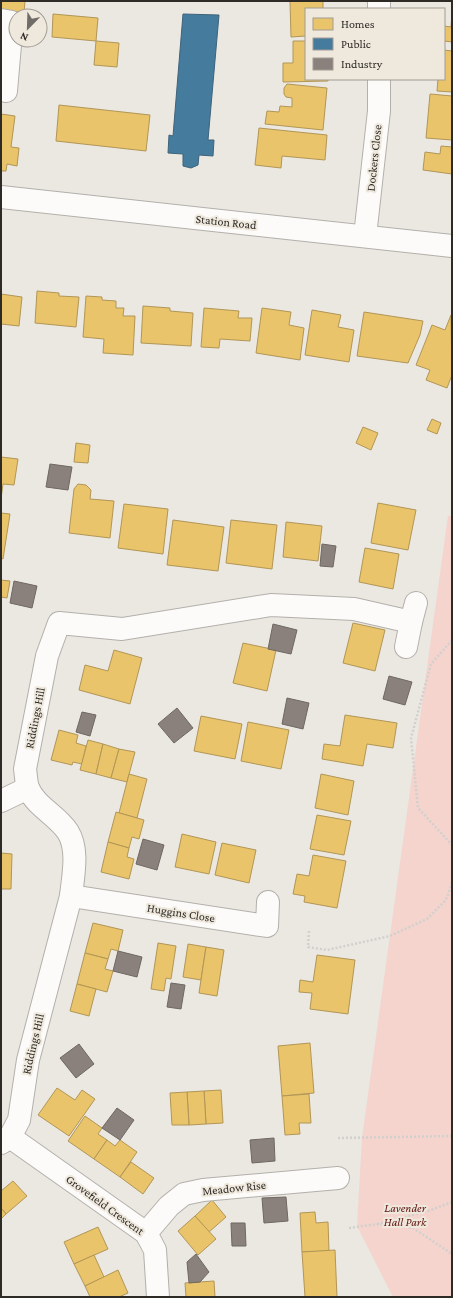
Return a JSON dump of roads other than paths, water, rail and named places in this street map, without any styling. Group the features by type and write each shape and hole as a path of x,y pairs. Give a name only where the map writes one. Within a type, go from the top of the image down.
{"street":[{"path":"1,20 12,22 6,91"},
{"name":"Dockers Close","path":"365,236 379,111 379,80"},
{"name":"Station Road","path":"1,197 452,246"},
{"name":"Riddings Hill","path":"6,1140 18,1120 28,1060 71,896 74,851 68,832 38,802 28,788 25,769 30,737 47,656 58,622 122,629 271,605 413,612 406,646"},
{"path":"1,801 28,788"},
{"name":"Huggins Close","path":"71,896 267,926 268,902"},
{"name":"Grovefield Crescent","path":"6,1140 146,1233 155,1250 158,1268 158,1297"},
{"name":"Meadow Rise","path":"146,1233 169,1206 184,1194 203,1190 338,1178"}],"park label":[{"name":"Lavender Hall Park","path":"405,1215"}]}
